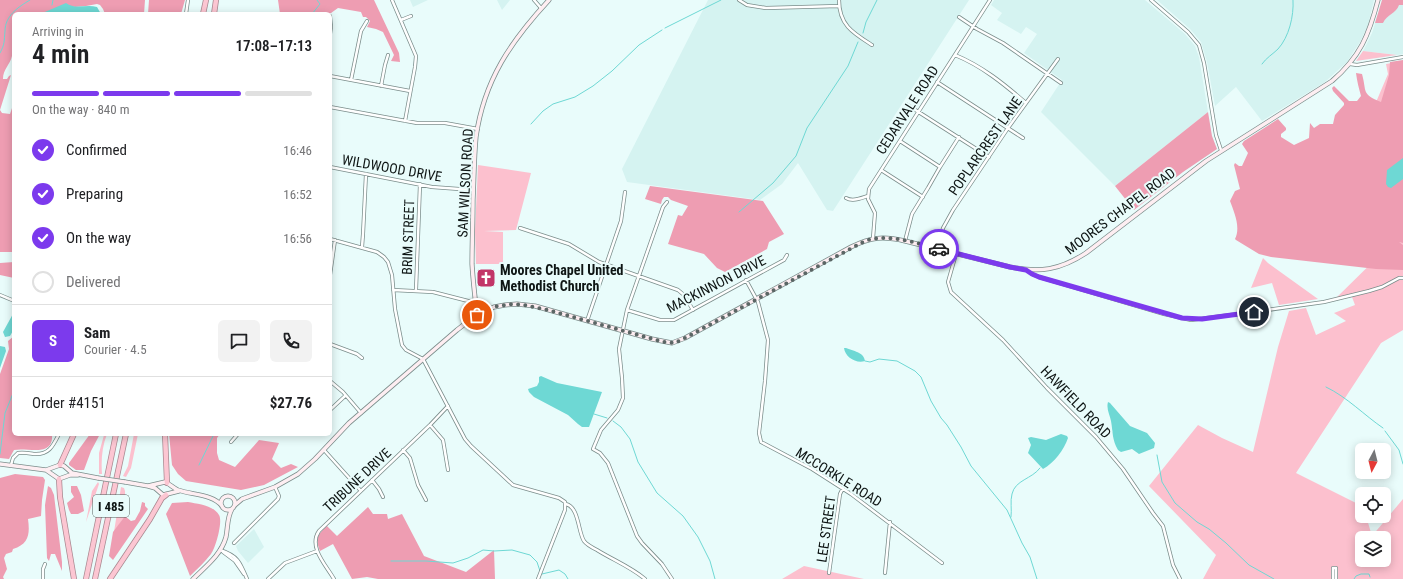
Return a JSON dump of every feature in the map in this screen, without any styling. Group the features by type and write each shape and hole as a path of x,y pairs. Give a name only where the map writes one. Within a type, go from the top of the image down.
{"highway":[{"path":"203,12 206,0"},
{"path":"214,12 217,0"},
{"path":"60,465 73,436"},
{"name":"I 485","path":"86,579 116,436"},
{"name":"I 485","path":"95,579 126,436"},
{"path":"165,436 169,484"},
{"path":"59,479 60,497 74,579"},
{"path":"110,579 162,498 168,494"}],"main road":[{"name":"SAM WILSON ROAD","path":"477,315 472,264 475,155 478,129 488,91 504,57 521,31 549,0"},
{"name":"MOORES CHAPEL ROAD","path":"234,507 242,499 275,487 298,474 361,413 457,330 477,315 497,306 517,304 535,306 622,331 664,342 675,343 861,242 873,238 905,240 1026,270 1039,270 1066,264 1078,258 1185,175 1222,150 1326,86 1350,64 1359,51 1368,35 1378,0"},
{"path":"0,465 46,470 54,474 59,479 70,475 78,475 148,486 155,488 161,494 180,491"},
{"path":"46,470 60,465 78,475"},
{"path":"54,474 55,467"},
{"path":"148,486 162,482 169,484 180,491 213,499 223,507 228,513 229,517"},
{"path":"168,494 171,489 169,484"},
{"path":"213,499 228,496 242,499"},
{"path":"223,497 221,502 223,507 228,510 234,507"},
{"path":"193,579 215,558 220,550 226,535 229,517 234,507 235,500 232,497"}],"street":[{"path":"186,12 188,0"},
{"path":"392,0 416,56 405,121"},
{"path":"534,0 541,8"},
{"path":"739,0 748,5 766,8 839,6"},
{"path":"839,0 843,20 847,27 872,45"},
{"name":"CEDARVALE ROAD","path":"868,196 869,189 990,0"},
{"path":"1151,0 1188,32 1199,45 1204,63 1216,135 1222,150"},
{"path":"401,20 411,16"},
{"path":"959,17 1003,43 1061,83"},
{"path":"351,80 361,31 367,21"},
{"path":"381,86 388,55"},
{"path":"955,55 976,65 996,78 1026,104"},
{"path":"1350,64 1357,65 1403,57"},
{"name":"POPLARCREST LANE","path":"938,249 943,228 948,217 1008,128 1058,59"},
{"path":"332,76 410,91"},
{"path":"937,82 1023,138"},
{"path":"906,104 989,157"},
{"path":"332,107 417,123 445,123 478,129"},
{"path":"905,240 912,214 959,138"},
{"path":"900,141 940,167"},
{"name":"WILDWOOD DRIVE","path":"332,167 444,189 474,190"},
{"path":"881,170 923,197"},
{"path":"362,247 366,174"},
{"name":"BRIM STREET","path":"416,290 420,184"},
{"path":"587,321 621,220 625,192"},
{"path":"846,198 849,200 854,200 868,196 875,213 873,238"},
{"path":"667,202 663,207 627,310 619,342 623,398 618,410 601,430 593,449 600,453 608,463 642,543 660,560 672,579"},
{"path":"520,228 568,244 596,261 680,291 687,298 693,310"},
{"path":"332,239 377,252 385,259 391,270 395,309 402,345 406,350 423,359 465,439 471,446 513,485 559,498 571,506 575,513 584,541 608,558 629,568 645,579"},
{"path":"332,261 335,240"},
{"name":"HAWFIELD ROAD","path":"956,253 948,282 951,292 1003,340 1047,388 1096,437 1123,469 1152,513 1163,526 1173,565 1180,579"},
{"name":"MACKINNON DRIVE","path":"627,310 660,320 670,321 784,260 787,255"},
{"path":"1026,270 1039,277 1164,314 1191,320 1324,302 1369,291 1403,278"},
{"name":"MCCORKLE ROAD","path":"746,280 757,299 767,334 768,346 758,433 760,441 765,446 798,461 843,488 890,522 942,563"},
{"path":"393,290 416,290 440,293 476,303"},
{"path":"0,299 1,295 12,300"},
{"path":"332,345 357,354 362,358"},
{"path":"332,384 361,413"},
{"path":"332,408 345,396"},
{"name":"TRIBUNE DRIVE","path":"317,551 314,542 318,531 430,425 448,406"},
{"path":"430,425 443,440 448,470"},
{"path":"11,466 13,458 18,453 40,454 48,452 57,436"},
{"path":"231,442 236,436"},
{"path":"323,450 360,490"},
{"path":"403,450 410,458 418,485 426,500"},
{"path":"372,480 379,488 383,497"},
{"path":"234,543 278,499 275,487"},
{"name":"LEE STREET","path":"829,573 840,494 843,488"},
{"path":"538,579 566,504"},
{"path":"885,572 890,522"},
{"path":"220,550 229,553 237,559 243,568 246,577"},
{"path":"268,579 285,563 317,551 334,579"},
{"path":"43,579 43,569 45,564"},
{"path":"1332,579 1333,568 1336,568 1336,579"}],"shaded area":[{"path":"0,0 145,0 144,12 104,12 100,5 97,4 75,7 69,6 47,12 12,12 12,55 4,72 3,79 7,79 11,75 0,110"},
{"path":"149,0 185,0 182,12 148,12"},
{"path":"278,0 374,0 399,53 400,62 391,61 394,55 383,32 367,27 370,21 366,17 363,17 361,12 338,8 332,12 280,12"},
{"path":"410,0 428,0 413,7"},
{"path":"497,0 510,0 502,10"},
{"path":"708,0 969,0 833,211 827,210 798,163 782,184 760,200 627,182 622,169"},
{"path":"994,0 1145,0 1185,34 1195,46 1199,57 1208,112 1115,186 1041,112 1062,80 1024,53 1037,34 1026,27 1021,34 997,20 1002,13 991,5"},
{"path":"1157,0 1374,0 1368,25 1360,42 1347,62 1325,82 1262,121 1236,87 1215,106 1207,62 1201,42 1190,29"},
{"path":"1382,0 1403,0 1403,5 1399,5 1398,8 1383,23 1375,23"},
{"path":"1403,0 1403,54 1397,55 1363,51 1372,33 1378,14 1380,15"},
{"path":"1363,51 1397,55 1356,61"},
{"path":"1403,60 1403,243 1399,242 1403,245 1403,270 1376,269 1271,257 1259,254 1236,240 1237,225 1230,201 1235,191 1240,189 1234,165 1235,163 1242,166 1248,153 1242,144 1244,141 1278,119 1286,128 1286,130 1281,134 1281,137 1294,145 1309,138 1310,123 1314,128 1320,124 1333,124 1335,115 1344,103 1332,88 1334,86 1349,101 1357,101 1361,96 1356,73 1362,74 1366,92 1370,97 1381,102 1389,75 1390,62"},
{"path":"1403,61 1403,330 1381,343 1296,473 1355,502 1355,523 1368,523 1370,531 1355,531 1355,567 1391,567 1391,531 1376,531 1383,523 1391,523 1391,513 1403,499 1403,579 1203,579 1216,555 1149,486 1198,425 1253,452 1278,347 1289,311 1306,308 1316,335 1346,321 1334,313 1355,305 1352,297 1333,301 1394,241 1368,121 1388,74 1386,64"},
{"path":"12,108 12,252 0,252 0,110 2,113 10,114"},
{"path":"1208,112 1212,136 1217,149 1183,172 1134,210 1115,186"},
{"path":"478,165 531,173 516,230 484,231 503,232 503,264 476,264 475,231"},
{"path":"650,186 763,201 784,234 769,242 767,249 725,272 717,268 704,254 668,244 678,215 682,216 688,206 671,200 668,197 664,197 661,204 645,199"},
{"path":"1263,258 1318,299 1279,305 1272,283 1251,288"},
{"path":"12,262 12,278 0,275 0,263"},
{"path":"12,338 12,436 52,436 52,441 45,449 14,450 9,459 0,458 0,374 9,349 8,341"},
{"path":"89,436 99,436 91,451 84,470 76,470 69,465"},
{"path":"104,436 106,436 102,454 102,474 99,474 99,453"},
{"path":"134,436 138,436 131,468 126,477 123,476 128,466"},
{"path":"169,436 218,436 217,438 217,453 219,460 235,467 259,440 279,443 272,459 281,468 291,464 298,467 264,485 241,490 186,481 178,474 172,465"},
{"path":"15,474 43,477 45,480 41,516 28,519 29,529 27,538 22,544 13,549 12,552 6,554 4,558 7,569 3,577 4,579 0,579 0,478"},
{"path":"98,482 99,484 86,522 92,491"},
{"path":"48,486 51,488 54,495 62,571 55,554 51,554 49,561 47,558 45,505"},
{"path":"71,486 77,486 81,495 84,511 78,514 71,514 67,503 74,497 71,492"},
{"path":"121,487 124,488 125,491 125,516 114,532"},
{"path":"142,502 145,503 145,506 148,509 113,560 109,556 113,532 125,516 131,521 135,520 140,511"},
{"path":"188,502 213,509 220,518 217,540 213,551 190,576 166,514 172,503"},
{"path":"368,507 373,514 387,514 388,519 402,514 424,556 466,572 494,550 495,579 378,579 367,577 352,579 333,544 320,551 317,540 321,532 327,526 337,536"},
{"path":"254,529 264,547 248,563 238,551 236,546"},
{"path":"804,566 864,579 782,579"}],"water":[{"path":"66,3 77,7 97,7 100,12 45,12"},
{"path":"1403,158 1403,179 1391,188 1388,187 1386,184 1387,170"},
{"path":"12,316 12,332 10,336 5,337 3,332"},
{"path":"0,346 5,347 6,351 0,368"},
{"path":"844,348 860,354 863,356 865,361 855,361 846,354"},
{"path":"541,376 557,383 602,392 589,427 582,427 568,415 534,397 529,392 528,389 537,386 539,377"},
{"path":"1108,402 1130,426 1147,433 1155,443 1154,448 1139,454 1132,449 1121,452 1118,450 1114,439 1108,410"},
{"path":"1061,434 1067,436 1068,438 1064,447 1055,460 1043,469 1028,453 1031,445 1028,438 1031,437 1046,440"}],"waterway":[{"path":"13,12 30,0"},
{"path":"52,5 53,0"},
{"path":"314,12 320,4 317,0"},
{"path":"665,28 721,0"},
{"path":"863,33 866,22 877,0"},
{"path":"1262,64 1278,49 1285,39 1292,19 1293,0"},
{"path":"0,53 4,45 7,21 12,13"},
{"path":"531,124 543,111 553,104 575,97 593,86 612,71 639,45 662,30"},
{"path":"739,212 773,183 796,156 807,128 848,66 858,42"},
{"path":"865,361 870,362 879,359 897,361 915,371 921,377 931,401 961,447 971,466 1007,510 1030,557 1037,579"},
{"path":"1326,387 1348,401 1383,428"},
{"path":"0,454 5,413 12,396"},
{"path":"594,414 607,418"},
{"path":"613,421 621,427 630,439 638,462 657,493 683,516 698,537 710,561 715,579"},
{"path":"1385,431 1399,450 1403,464"},
{"path":"199,465 213,436"},
{"path":"1157,455 1162,482 1175,503 1197,522 1209,529 1226,543 1249,565 1274,579"},
{"path":"1011,517 1011,500 1014,489 1020,483 1037,472 1040,468"},
{"path":"391,561 453,563 468,558 483,550 512,550 530,555 537,562 540,571"},
{"path":"542,574 559,570 565,574 568,579"},
{"path":"1354,579 1356,576 1361,574 1369,574 1370,577"}],"way so far":[{"path":"477,315 497,306 513,304 535,306 652,339 672,343 678,342 861,242 877,238 893,238 939,249"}],"place":[{"name":"Moores Chapel United Methodist Church","path":"486,278"}],"route":[{"path":"939,249 1026,270 1039,277 1191,320 1254,312"}]}
